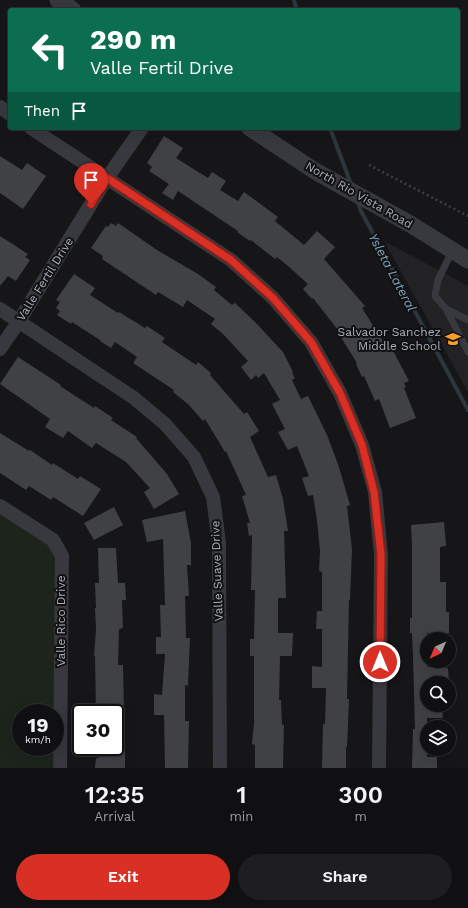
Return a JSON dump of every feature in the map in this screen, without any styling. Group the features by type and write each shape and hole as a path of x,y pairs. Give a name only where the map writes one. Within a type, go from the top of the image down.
{"street":[{"path":"58,0 70,8"},
{"path":"34,130 231,260 273,298 311,342 340,393 362,445 374,492 377,516 381,555 379,768"},
{"name":"Valle Fertil Drive","path":"0,349 19,321 107,178 141,130"},
{"name":"North Rio Vista Road","path":"253,130 330,179 410,224 468,260"},
{"name":"Valle Suave Drive","path":"0,308 134,398 165,424 194,457 213,497 219,543 220,768"},
{"name":"Valle Rico Drive","path":"0,506 53,540 62,556 60,768"}],"lane":[{"path":"452,251 438,280 435,296 446,309 468,352"},
{"path":"446,309 468,320"}],"path":[{"path":"369,165 468,216"}],"shaded area":[{"name":"Salvador Sanchez Middle School","path":"384,241 468,286 468,392"},
{"path":"0,506 62,556 61,704 12,704 12,756 60,756 60,768 0,768"}],"building":[{"path":"164,136 183,148 176,158 208,178 212,172 226,181 220,190 238,201 244,192 278,217 275,221 304,245 317,231 335,247 324,259 365,306 362,308 384,343 388,341 409,381 404,383 406,387 404,388 416,418 390,428 379,399 375,401 364,376 362,377 356,364 357,363 339,334 341,334 313,298 312,299 303,289 308,284 288,266 277,257 275,259 251,240 250,241 237,232 238,231 178,191 173,200 162,193 169,184 149,171 152,167 147,163"},
{"path":"0,156 22,170 27,163 46,176 23,209 0,193"},
{"path":"111,223 116,226 118,223 157,250 198,274 216,287 214,290 232,305 235,303 255,322 283,352 293,372 292,373 295,378 292,380 301,399 308,396 327,435 338,464 350,505 347,506 352,549 349,600 347,699 349,699 346,768 322,768 326,688 312,688 312,666 322,667 322,629 316,629 317,611 322,611 322,572 319,571 320,551 317,520 313,495 308,496 302,478 309,476 297,446 288,450 278,432 285,429 272,404 280,400 264,373 258,378 256,375 251,380 241,367 248,361 223,334 211,324 215,319 187,300 183,307 158,292 156,295 102,259 103,256 91,248 106,226 108,227"},
{"path":"0,236 28,254 25,257 30,260 16,281 8,276 0,286"},
{"path":"74,274 95,288 90,295 145,328 147,326 165,338 162,342 196,365 198,362 211,373 210,375 244,414 247,412 259,431 250,437 268,477 276,475 283,499 288,531 284,531 286,598 278,598 278,633 293,633 292,656 280,656 279,700 281,700 282,725 284,725 283,768 255,768 255,745 252,744 254,723 254,656 250,656 250,639 254,639 255,590 251,590 252,535 249,536 247,523 250,523 242,496 246,495 226,451 225,452 205,419 203,421 188,404 173,392 174,390 133,363 137,357 115,342 111,348 72,322 71,324 57,315 60,311 56,308 60,302 56,300"},
{"path":"18,357 94,408 95,406 113,418 111,420 137,437 136,438 167,474 179,494 154,509 144,492 150,488 126,462 96,443 92,448 68,431 63,438 45,427 50,419 0,384"},
{"path":"0,433 29,451 30,450 52,465 53,463 78,479 80,476 101,489 83,516 53,497 51,500 29,486 26,490 0,473"},
{"path":"114,507 123,525 94,540 84,523"},
{"path":"185,511 191,543 191,565 187,565 189,596 185,596 186,638 190,638 188,686 185,685 185,721 189,721 188,768 165,768 164,715 154,715 154,694 162,695 165,654 156,654 156,637 161,637 160,605 165,605 163,539 147,542 142,520"},
{"path":"444,522 446,546 440,547 440,582 446,582 446,612 449,612 449,632 420,632 420,668 448,668 449,676 420,676 420,712 443,712 443,718 427,718 427,720 420,720 420,756 437,757 437,768 412,768 413,729 415,729 412,633 410,633 410,618 412,618 411,525"},
{"path":"98,548 116,548 118,583 125,583 126,600 122,600 123,628 119,629 118,665 123,665 124,704 96,704 94,656 96,629 95,583 99,583"},
{"path":"125,751 125,768 95,768 96,758 99,758 99,756 124,756"}],"waterway":[{"name":"Ysleta Lateral","path":"294,0 296,8"},
{"name":"Ysleta Lateral","path":"331,130 351,184"},
{"name":"Ysleta Lateral","path":"357,200 361,211 468,410"}],"place":[{"name":"Salvador Sanchez Middle School","path":"453,339"}],"route":[{"path":"91,204 107,178 231,260 273,298 311,342 340,393 362,445 374,492 381,555 380,662"}]}
